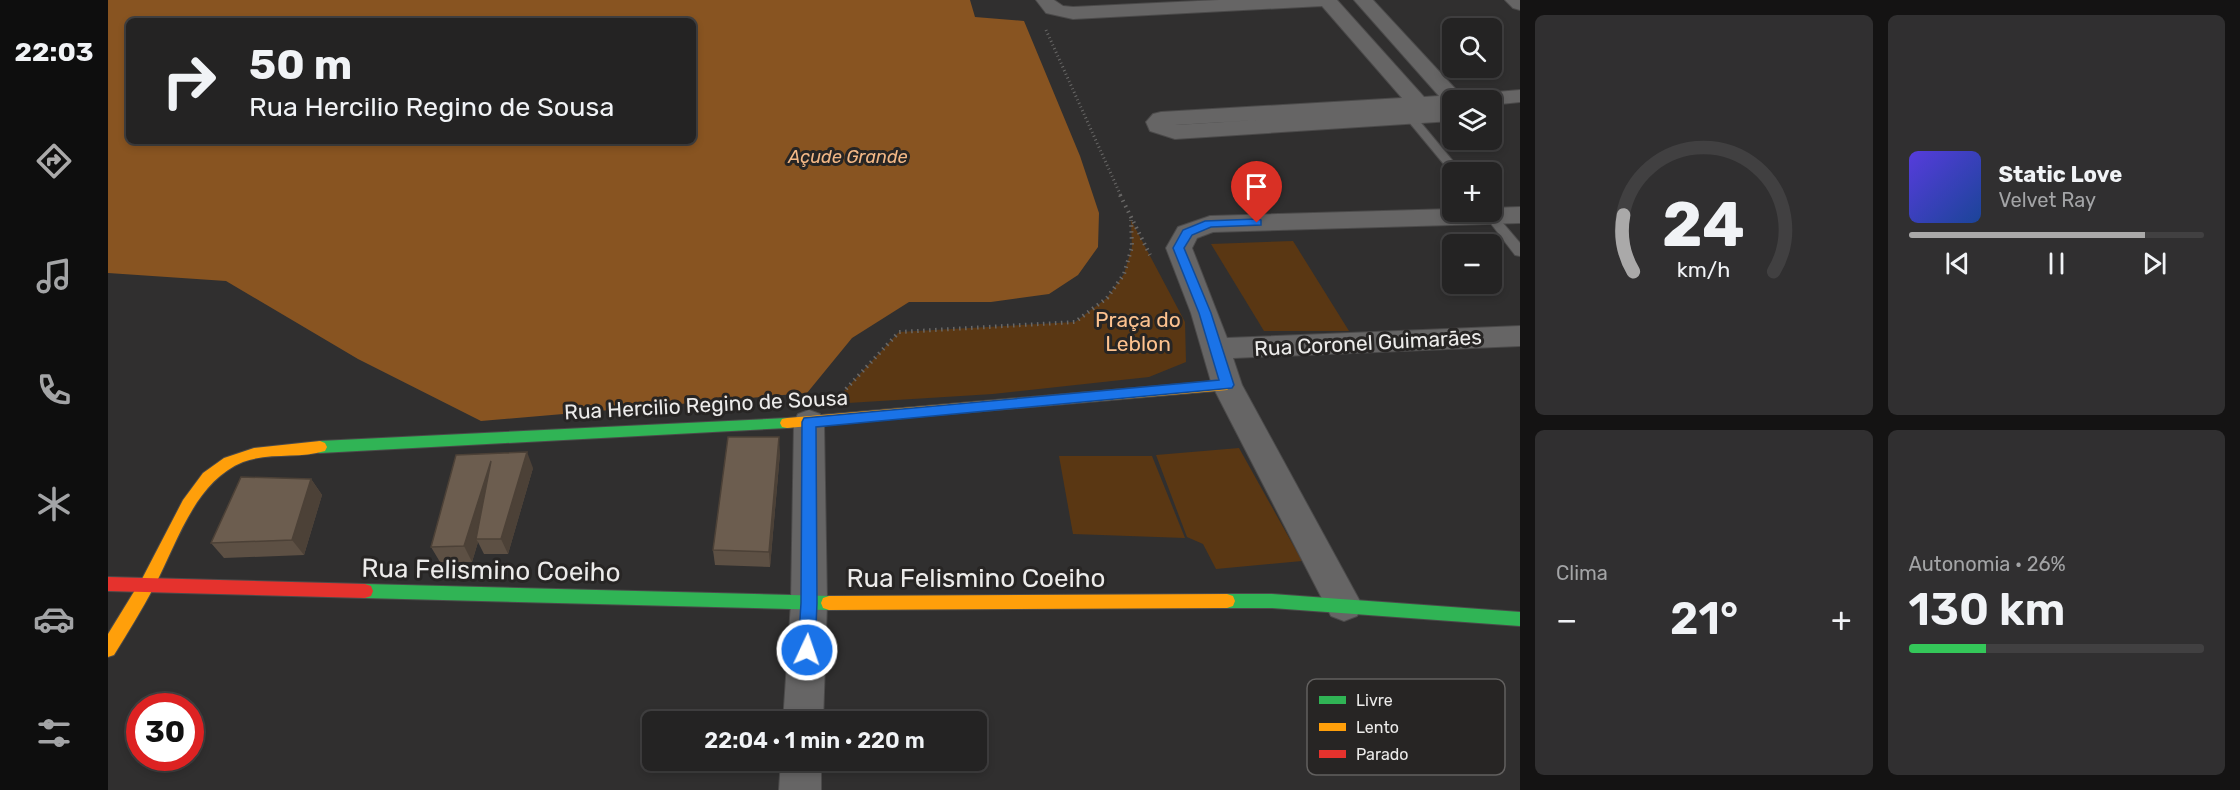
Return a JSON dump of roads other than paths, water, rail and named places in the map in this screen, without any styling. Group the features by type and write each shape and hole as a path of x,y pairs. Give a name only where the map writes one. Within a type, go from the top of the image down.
{"street":[{"path":"1044,8 1073,13 1327,0 1414,110"},
{"path":"1363,0 1443,90"},
{"path":"1514,0 1520,4"},
{"path":"1502,97 1520,96"},
{"path":"1442,104 1414,110 1175,132 1163,129 1158,126 1157,122 1161,119 1414,110 1442,113"},
{"path":"1502,112 1520,111"},
{"path":"1502,214 1520,215"},
{"path":"1344,605 1227,385 1205,313 1179,248 1187,232 1209,224 1442,216"},
{"name":"Rua Coronel Guimarāes","path":"1216,349 1311,347 1520,336"},
{"name":"Rua Hercilio Regino de Sousa","path":"108,649 147,585 199,489 216,470 238,458 266,450 809,422 1227,385"},
{"path":"804,711 809,603 809,422"},
{"name":"Rua Felismino Coeiho","path":"108,584 809,603 1272,601 1520,619"},
{"path":"800,790 801,771"}],"lane":[{"path":"1414,110 1449,162"},
{"path":"1496,222 1520,252"}],"water":[{"name":"Açude Grande","path":"108,0 970,0 975,17 1024,21 1080,156 1099,213 1098,247 1078,275 1049,294 991,302 909,302 852,338 807,393 481,421 358,359 226,281 108,273"}],"park label":[{"name":"Praça do Leblon","path":"1138,332"}]}
